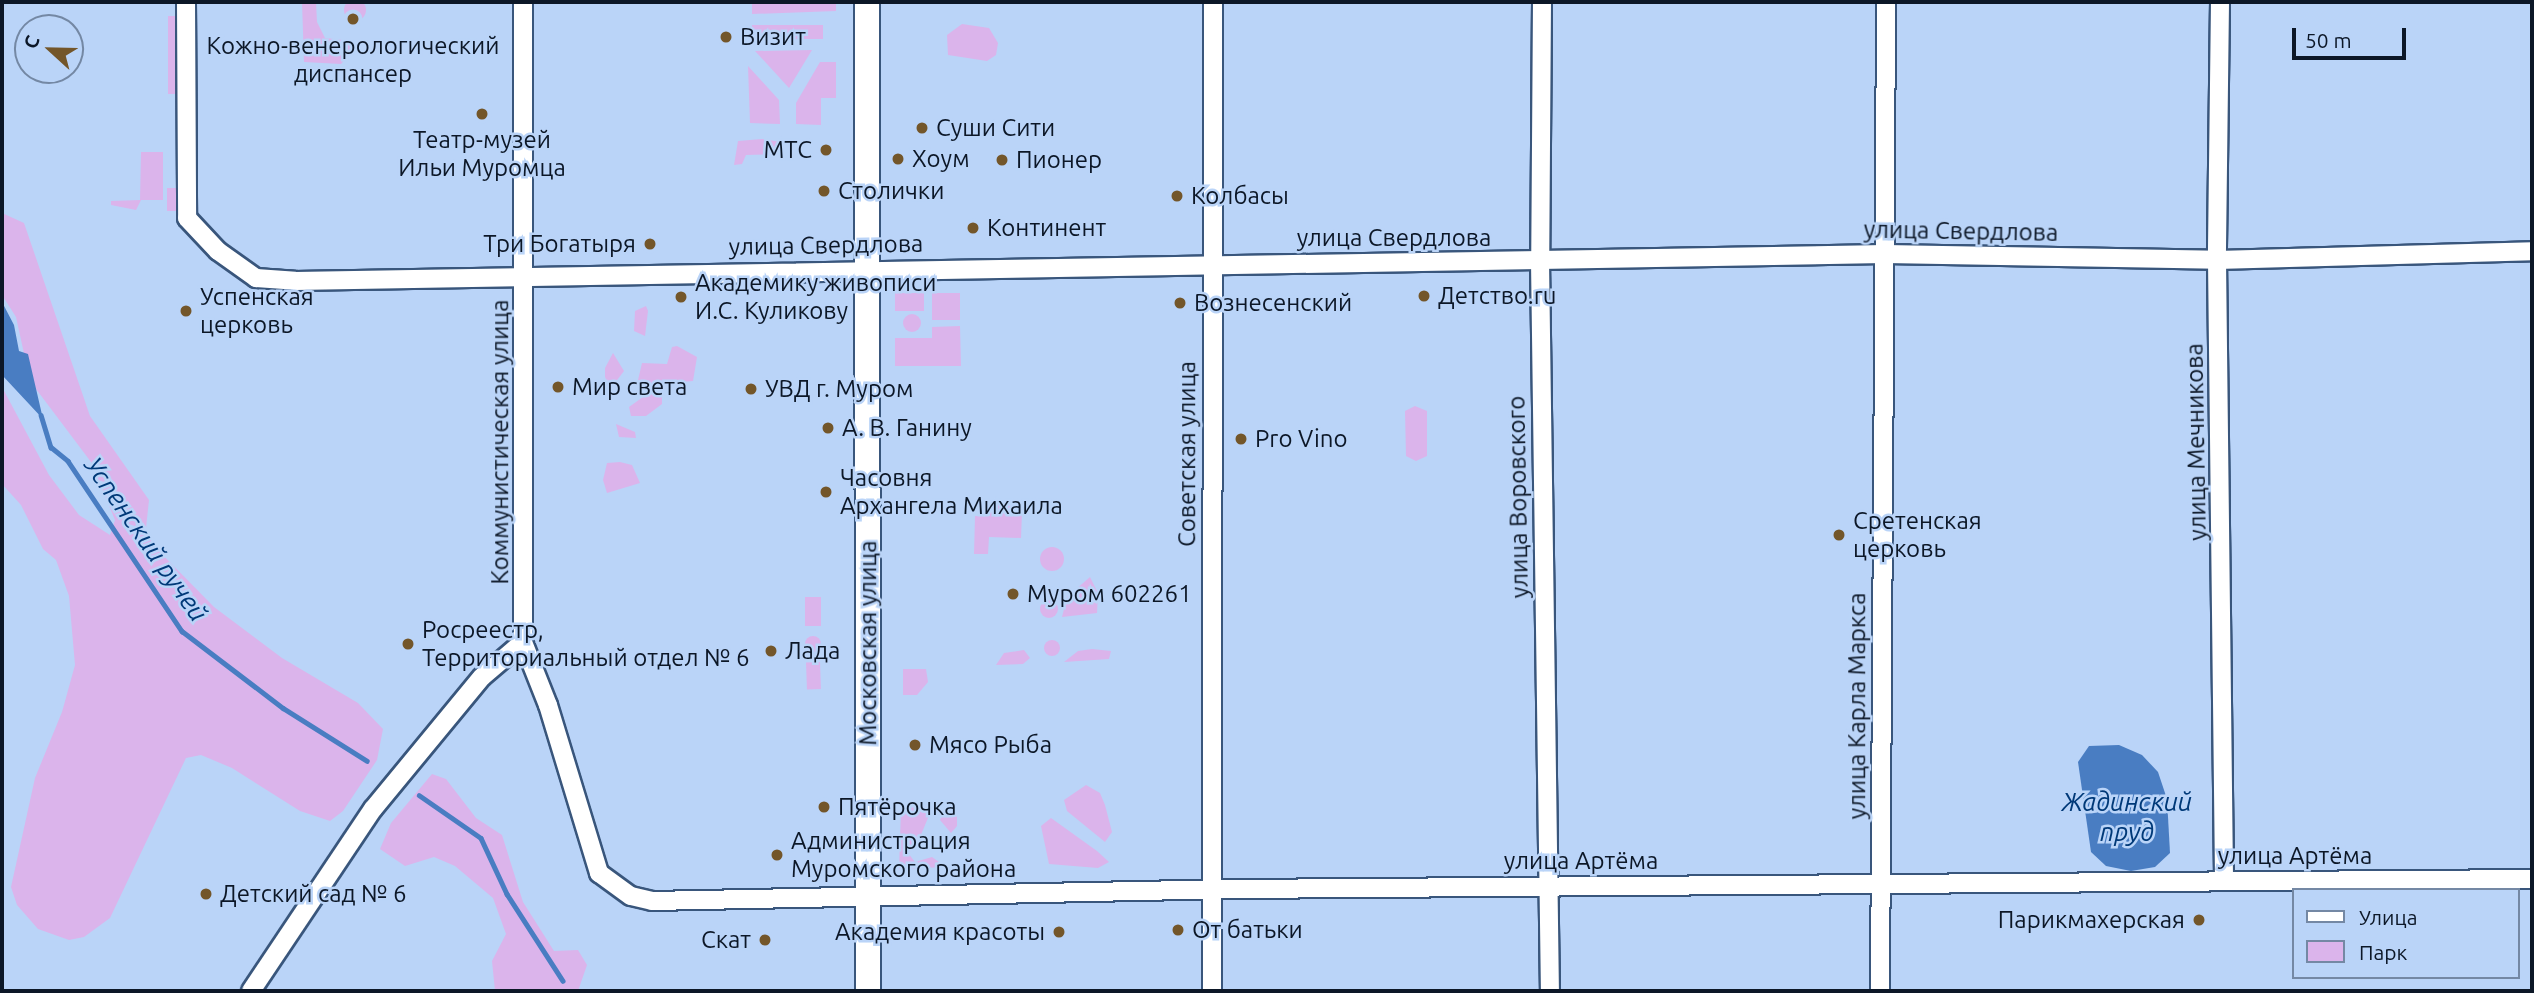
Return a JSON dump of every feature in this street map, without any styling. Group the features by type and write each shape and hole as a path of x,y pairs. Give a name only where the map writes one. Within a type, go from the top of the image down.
{"street":[{"name":"улица Свердлова","path":"186,2 187,218 200,235 256,278 295,281 867,268 1540,261 1885,254 2217,260 2532,251"},
{"name":"Коммунистическая улица","path":"523,2 526,276 523,642 548,705 600,873 631,896"},
{"name":"Московская улица","path":"867,2 868,991"},
{"name":"Советская улица","path":"1212,991 1213,2"},
{"name":"улица Воровского","path":"1542,2 1540,261 1550,991"},
{"name":"улица Карла Маркса","path":"1880,991 1886,2"},
{"name":"улица Мечникова","path":"2220,2 2217,260 2224,881"},
{"path":"251,991 373,809 482,677 523,642"},
{"name":"улица Артёма","path":"631,896 652,901 1547,886 2532,879"}],"green space":[{"path":"355,-1 363,2 366,10 363,18 355,21 347,18 344,10 347,2"},
{"path":"302,2 316,2 317,22 325,38 351,41 352,51 341,64 304,62"},
{"path":"752,2 836,2 836,11 752,14"},
{"path":"168,16 178,16 178,94 168,94"},
{"path":"962,24 989,28 998,43 996,55 987,61 948,55 947,35"},
{"path":"752,25 823,25 823,39 752,39"},
{"path":"812,50 789,88 755,51"},
{"path":"820,62 836,62 836,98 821,98 821,125 796,124 796,103"},
{"path":"748,66 779,100 780,124 750,123"},
{"path":"762,139 781,142 777,154 746,155 742,164 734,165 738,141"},
{"path":"141,152 163,152 163,200 141,200 136,210 111,205 111,201 140,200"},
{"path":"167,188 177,188 177,211 167,211"},
{"path":"2,213 24,223 90,416 149,500 146,528 153,545 214,607 282,658 358,703 383,729 377,760 343,811 330,821 300,811 232,768 201,755 186,758 110,918 84,937 69,940 38,929 17,905 11,887 35,778 62,712 75,665 69,596 56,560 43,549 21,505 2,484 2,387 49,475 79,515 110,535 115,520 91,462 30,381 16,317 2,295"},
{"path":"895,293 924,293 924,311 895,311"},
{"path":"932,293 960,293 960,320 932,320"},
{"path":"646,306 648,311 645,336 634,331 635,311"},
{"path":"908,314 916,314 921,323 919,330 908,332 903,327 903,319"},
{"path":"960,326 961,366 895,366 895,338 932,338 932,327"},
{"path":"677,346 697,357 693,381 646,385 638,380 642,363 667,364 672,347"},
{"path":"613,353 624,371 611,388 605,385 605,368"},
{"path":"650,392 662,393 662,404 646,416 631,416 629,407"},
{"path":"1415,406 1427,411 1427,456 1416,461 1406,456 1405,411"},
{"path":"616,424 635,432 636,438 619,437"},
{"path":"607,463 632,465 640,483 607,493 603,480"},
{"path":"990,505 1014,506 1022,512 1021,538 989,537 988,554 974,554 975,516 990,516"},
{"path":"1052,547 1061,550 1064,559 1061,568 1052,571 1043,568 1040,559 1043,550"},
{"path":"1090,577 1098,593 1097,613 1062,617 1067,597"},
{"path":"805,597 821,597 821,626 805,626"},
{"path":"1049,600 1055,603 1058,609 1055,615 1049,618 1043,615 1040,609 1043,603"},
{"path":"813,636 819,638 819,650 813,652 807,650 805,644 807,638"},
{"path":"1049,640 1055,640 1060,648 1058,654 1049,656 1044,651 1044,645"},
{"path":"1024,650 1030,658 1023,664 996,665 1004,653"},
{"path":"1078,651 1111,651 1109,659 1064,662"},
{"path":"806,662 820,662 821,689 807,689"},
{"path":"903,669 926,669 928,682 917,695 903,695"},
{"path":"432,774 446,779 476,818 502,835 523,902 554,951 578,950 587,965 578,991 495,991 492,961 506,934 493,898 455,866 434,857 405,866 380,849 391,823"},
{"path":"1086,785 1100,793 1105,805 1112,832 1105,842 1067,811 1064,800"},
{"path":"925,806 930,813 916,847 908,853 915,862 932,857 946,867 899,869 901,809"},
{"path":"945,808 957,810 957,826 951,833 940,820"},
{"path":"1051,818 1109,862 1098,868 1049,864 1041,826"}],"water":[{"path":"2,302 14,325 19,351 28,354 43,419 2,375"},
{"name":"Жадинский пруд","path":"2119,745 2142,755 2158,772 2167,799 2170,853 2155,867 2131,871 2106,866 2091,852 2078,762 2089,746"}],"waterway":[{"name":"Успенский ручей","path":"41,415 51,447 68,461 182,631 283,708 367,761"},
{"name":"Успенский ручей","path":"419,795 481,838 507,894 563,981"}],"place":[{"name":"Кожно-венерологический диспансер","path":"353,19"},
{"name":"Визит","path":"726,37"},
{"name":"Театр-музей Ильи Муромца","path":"482,114"},
{"name":"Суши Сити","path":"922,128"},
{"name":"МТС","path":"826,150"},
{"name":"Хоум","path":"898,159"},
{"name":"Пионер","path":"1002,160"},
{"name":"Столички","path":"824,191"},
{"name":"Колбасы","path":"1177,196"},
{"name":"Континент","path":"973,228"},
{"name":"Три Богатыря","path":"650,244"},
{"name":"Детство.ru","path":"1424,296"},
{"name":"Академику живописи И.С. Куликову","path":"681,297"},
{"name":"Вознесенский","path":"1180,303"},
{"name":"Успенская церковь","path":"186,311"},
{"name":"Мир света","path":"558,387"},
{"name":"УВД г. Муром","path":"751,389"},
{"name":"А. В. Ганину","path":"828,428"},
{"name":"Pro Vino","path":"1241,439"},
{"name":"Часовня Архангела Михаила","path":"826,492"},
{"name":"Сретенская церковь","path":"1839,535"},
{"name":"Муром 602261","path":"1013,594"},
{"name":"Росреестр, Территориальный отдел № 6","path":"408,644"},
{"name":"Лада","path":"771,651"},
{"name":"Мясо Рыба","path":"915,745"},
{"name":"Пятёрочка","path":"824,807"},
{"name":"Администрация Муромского района","path":"777,855"},
{"name":"Детский сад № 6","path":"206,894"},
{"name":"Парикмахерская","path":"2199,920"},
{"name":"От батьки","path":"1178,930"},
{"name":"Академия красоты","path":"1059,932"},
{"name":"Скат","path":"765,940"}]}
